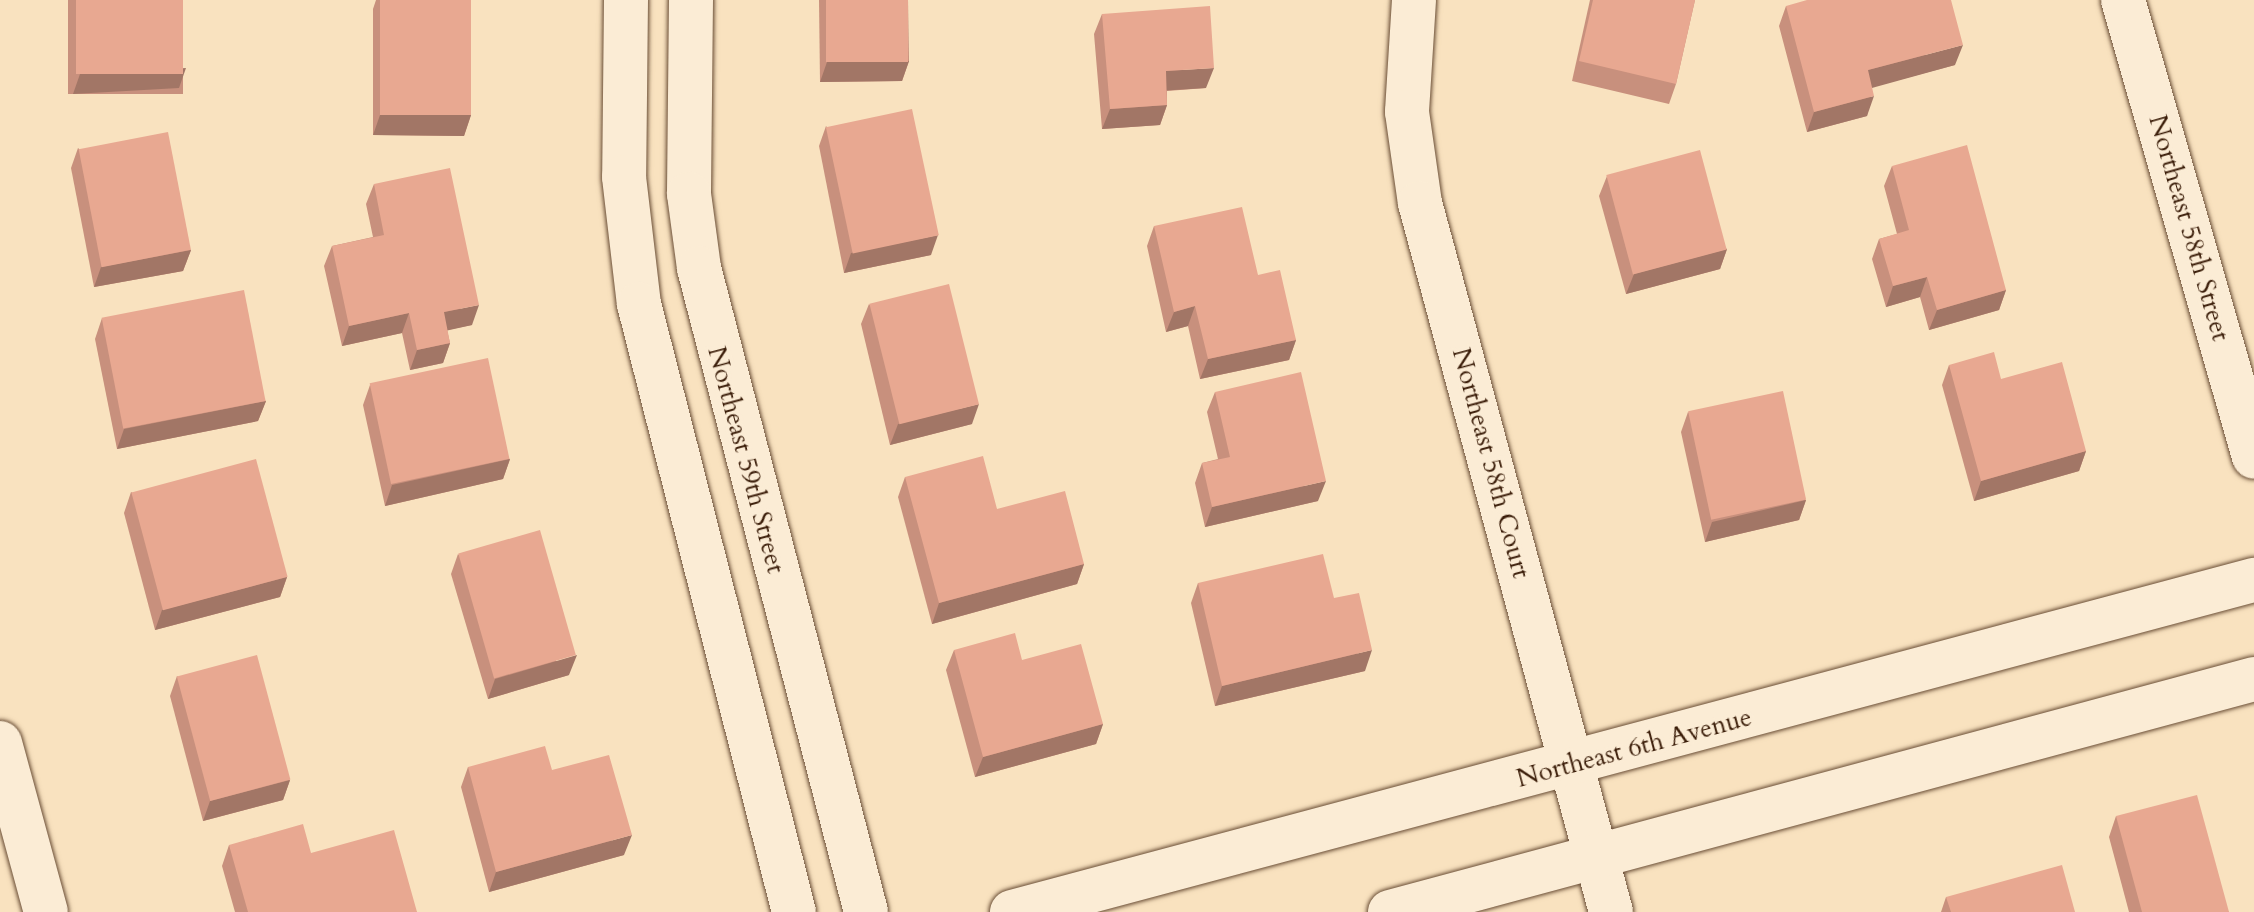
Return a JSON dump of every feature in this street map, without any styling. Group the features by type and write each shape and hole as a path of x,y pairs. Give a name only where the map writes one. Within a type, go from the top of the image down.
{"street":[{"path":"626,0 624,177 639,304 794,912"},
{"name":"Northeast 59th Street","path":"691,0 689,194 699,268 866,912"},
{"name":"Northeast 58th Street","path":"2123,0 2254,457"},
{"name":"Northeast 58th Court","path":"1413,4 1407,112 1420,203 1574,765 1611,912"},
{"name":"Northeast 6th Avenue","path":"1012,912 1574,765 2254,580"},
{"path":"1390,912 2254,679"},
{"path":"0,743 46,912"}],"building":[{"path":"76,0 183,0 183,74 76,74"},
{"path":"380,0 471,0 471,115 380,115"},
{"path":"826,0 908,0 908,62 826,62"},
{"path":"1593,0 1695,0 1676,84 1579,61"},
{"path":"1807,0 1951,0 1963,45 1868,70 1874,96 1814,112 1786,6"},
{"path":"1210,6 1214,68 1166,71 1167,105 1110,109 1102,14"},
{"path":"912,109 939,235 853,253 826,127"},
{"path":"168,132 191,250 102,267 79,149"},
{"path":"1967,145 2006,290 1937,310 1927,277 1893,286 1879,239 1909,230 1892,166"},
{"path":"1700,150 1727,249 1633,275 1606,175"},
{"path":"450,168 479,305 444,312 450,343 417,350 409,313 349,326 332,246 384,235 374,184"},
{"path":"1242,207 1258,275 1280,270 1296,340 1208,359 1195,306 1174,312 1154,226"},
{"path":"949,284 979,404 899,424 869,304"},
{"path":"244,290 266,401 123,429 102,318"},
{"path":"1994,352 2001,379 2062,362 2086,451 1981,481 1949,365"},
{"path":"488,358 509,459 391,484 370,383"},
{"path":"1301,372 1326,481 1212,507 1202,463 1230,457 1215,392"},
{"path":"1783,391 1806,500 1711,520 1688,411"},
{"path":"983,456 997,509 1065,491 1084,564 939,603 905,477"},
{"path":"256,459 288,577 163,610 131,492"},
{"path":"540,530 576,655 494,678 458,553"},
{"path":"1323,554 1334,598 1359,593 1372,650 1222,686 1198,583"},
{"path":"1015,633 1022,660 1081,644 1103,724 983,757 954,650"},
{"path":"257,655 290,780 210,801 177,676"},
{"path":"545,746 552,770 609,755 632,835 496,872 468,767"},
{"path":"2197,795 2229,912 2142,912 2116,816"},
{"path":"303,824 311,853 394,830 417,912 248,912 229,845"},
{"path":"2062,865 2075,912 1951,912 1946,897"}]}
